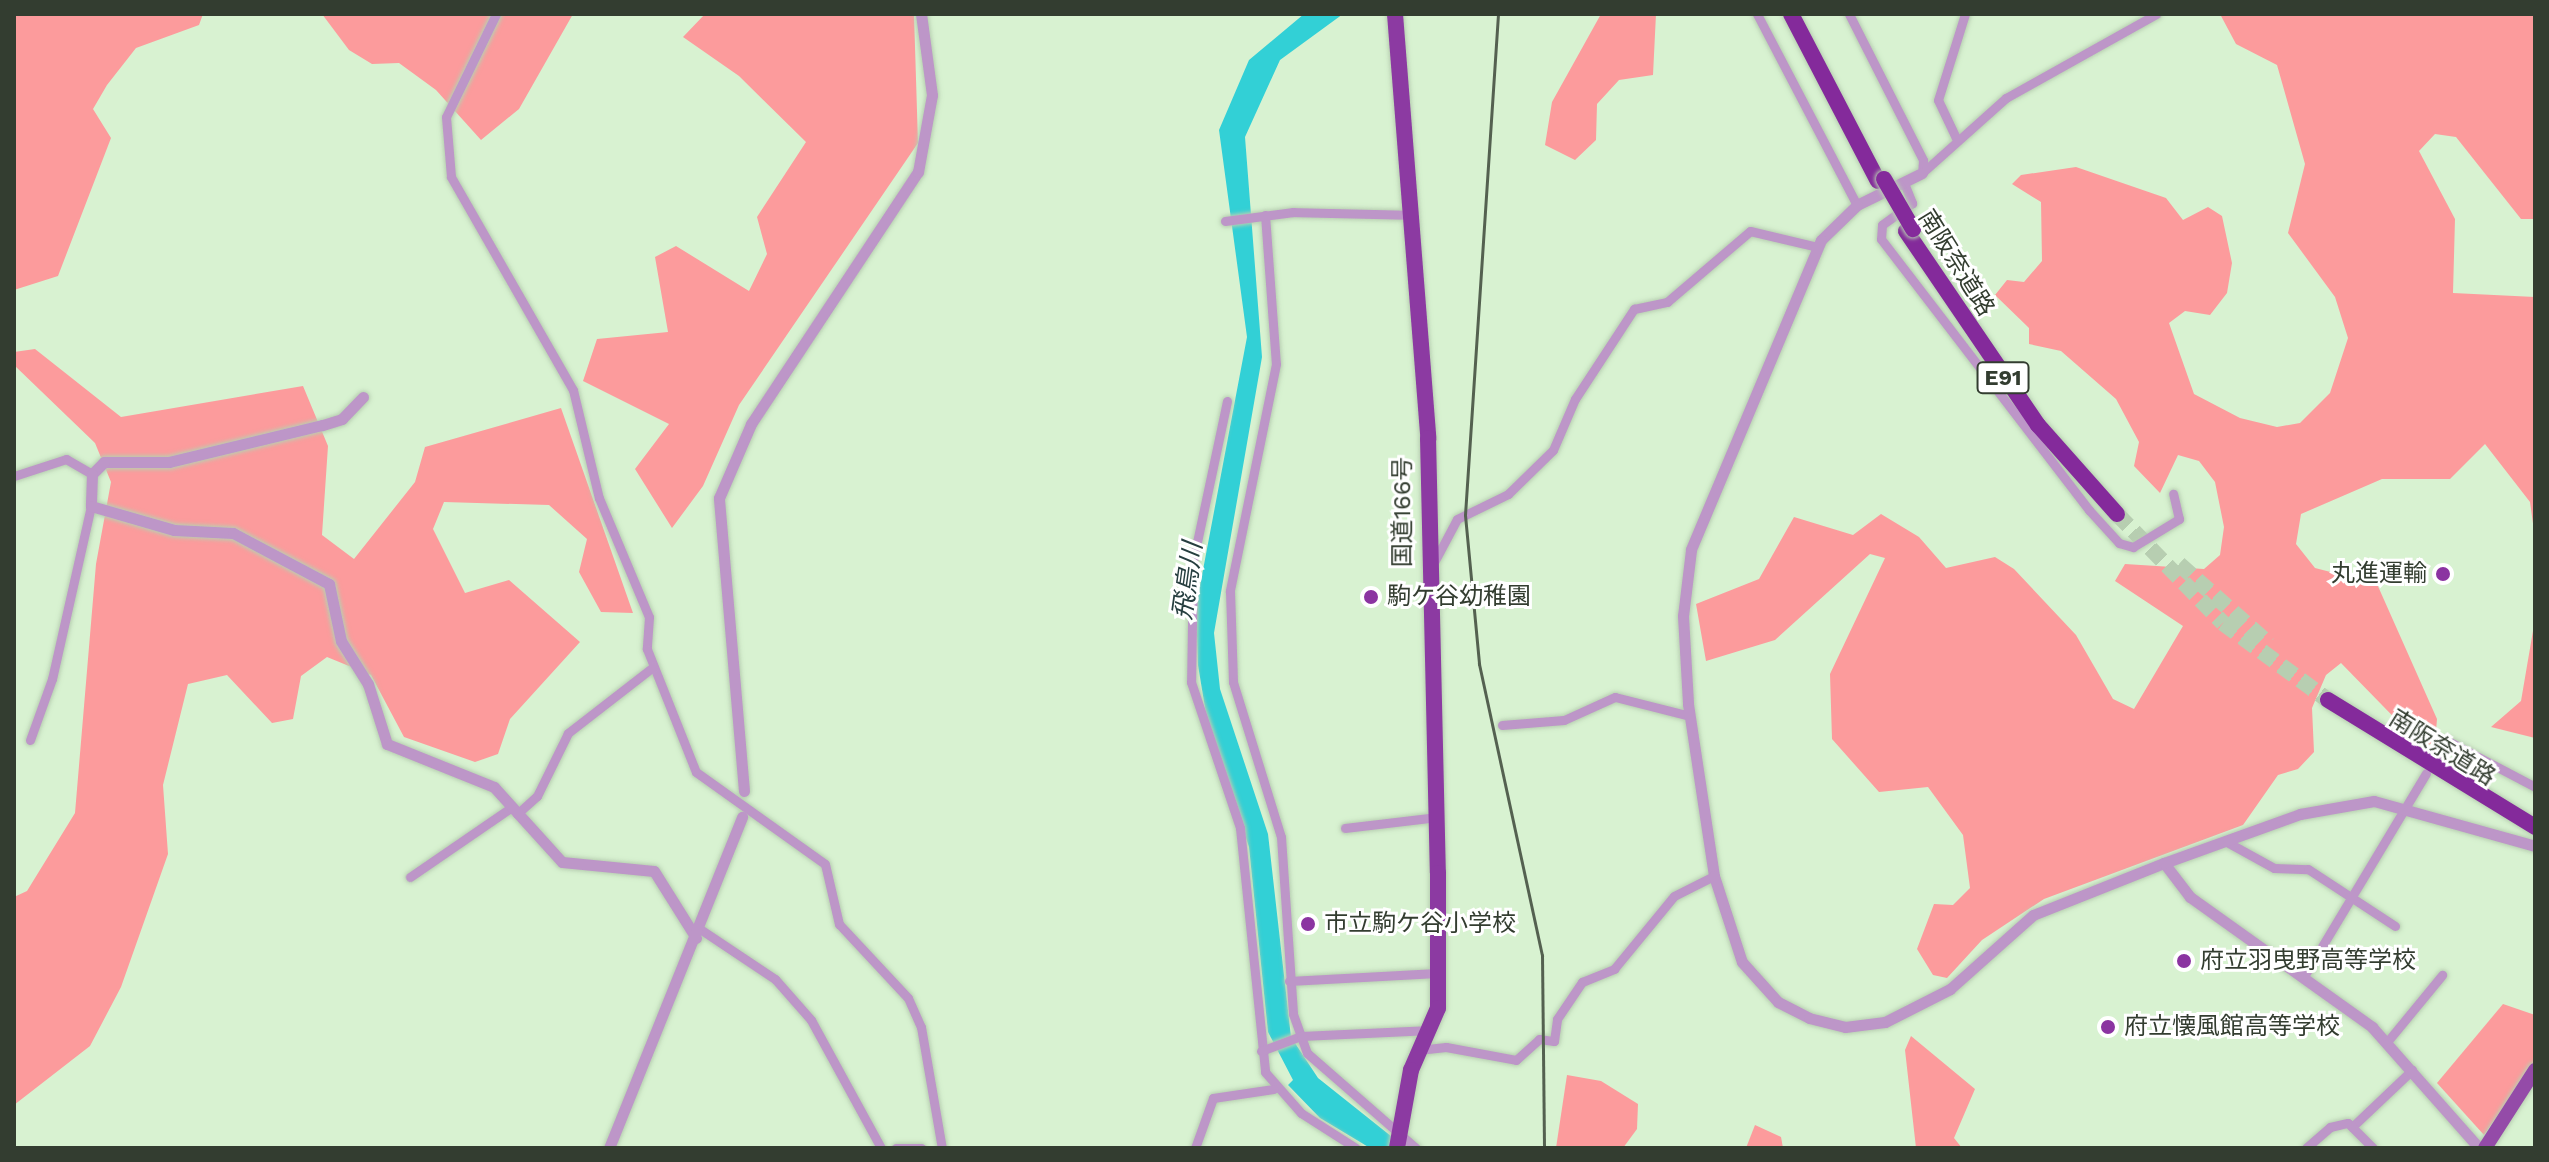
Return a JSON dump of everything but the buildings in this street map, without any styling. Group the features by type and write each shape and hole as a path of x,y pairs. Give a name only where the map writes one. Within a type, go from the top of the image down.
{"highway":[{"name":"国道166号","path":"1395,14 1414,215 1428,438 1427,573 1437,817 1437,973 1431,1030 1418,1050 1400,1141"},
{"name":"南阪奈道路","path":"1791,14 1909,230 2042,417 2120,512"},
{"name":"南阪奈道路","path":"1800,14 1881,180"},
{"name":"南阪奈道路","path":"2331,698 2434,767 2535,827"},
{"name":"南阪奈道路","path":"2434,767 2535,818"}],"main road":[{"path":"2482,1148 2535,1070"}],"street":[{"path":"496,14 456,83 444,152 451,177 573,390 599,498 649,617 653,667 696,772 825,864 839,924 908,998 921,1027 942,1148"},
{"path":"744,791 719,498 751,424 918,172 932,95 921,14"},
{"path":"1757,14 1857,205"},
{"path":"1849,14 1923,160 1922,173"},
{"path":"1957,140 1938,100 1965,14"},
{"path":"2156,14 2052,68 1957,140 1922,173 1857,205 1817,247 1691,550 1683,616 1690,716 1714,876 1732,942 1752,976 1809,1018 1864,1027 1922,1009 2052,904 2225,841 2349,802 2406,806 2535,846"},
{"path":"1904,183 1912,203 1882,225 1881,239 2089,510 2119,543 2133,547 2179,519 2173,494"},
{"path":"1228,221 1265,215 1414,215"},
{"path":"1265,215 1276,364 1230,591 1229,649 1244,731 1281,837 1289,981 1298,1038 1316,1066 1400,1141 1416,1148"},
{"path":"1427,573 1457,519 1508,494 1547,458 1634,309 1669,301 1750,231 1817,247"},
{"path":"92,474 123,457 169,462 342,419 363,397"},
{"path":"1227,401 1193,561 1187,649 1197,711 1240,828 1273,1089"},
{"path":"14,476 66,459 92,474"},
{"path":"30,740 52,679 91,506 92,474"},
{"path":"91,506 174,530 233,533 329,584 341,641 368,684 387,744 409,758 485,781 562,862 654,871 698,934 775,979 811,1020 881,1148"},
{"path":"410,877 537,796 568,733 653,667"},
{"path":"1502,725 1564,720 1615,697 1690,716"},
{"path":"2303,978 2406,806 2434,767 2446,740 2535,787"},
{"path":"609,1148 698,934 742,817"},
{"path":"1345,828 1437,817"},
{"path":"2225,841 2274,868 2308,869 2395,926"},
{"path":"2164,863 2178,887 2387,1042 2482,1148"},
{"path":"1418,1050 1446,1047 1516,1060 1539,1039 1554,1041 1557,1019 1582,982 1614,969 1674,896 1714,876"},
{"path":"1289,981 1437,973"},
{"path":"2387,1042 2442,975"},
{"path":"1266,1049 1298,1038 1431,1030"},
{"path":"2306,1148 2330,1127 2352,1127 2412,1070"},
{"path":"1195,1148 1213,1098 1273,1089 1356,1148"},
{"path":"2352,1127 2373,1148"},
{"path":"896,1148 921,1148"}],"shaded area":[{"path":"14,14 203,14 199,25 136,48 107,85 93,109 111,138 58,276 14,290"},
{"path":"322,14 573,14 519,109 481,140 436,90 399,63 372,64 349,50"},
{"path":"705,14 914,14 918,143 739,405 703,486 672,528 635,469 669,424 583,381 597,339 668,332 655,257 676,246 749,291 767,254 757,217 806,142 739,76 683,37"},
{"path":"1601,14 1656,14 1653,75 1619,80 1597,104 1596,140 1575,160 1545,145 1552,102"},
{"path":"2220,14 2535,14 2535,219 2521,219 2456,137 2435,134 2419,151 2455,219 2453,293 2535,297 2535,538 2530,502 2485,444 2450,479 2382,479 2301,514 2296,544 2315,568 2377,584 2437,719 2435,743 2422,746 2341,663 2326,675 2312,708 2314,752 2298,769 2278,775 2243,825 2044,899 1982,940 1947,978 1933,975 1917,949 1934,904 1953,905 1970,888 1963,835 1928,787 1879,792 1832,739 1830,674 1885,558 1870,554 1775,640 1706,661 1696,604 1759,579 1794,517 1853,535 1881,514 1919,537 1946,568 1995,557 2014,569 2076,635 2113,699 2134,709 2183,626 2115,581 2125,564 2204,569 2220,555 2224,527 2215,482 2199,461 2178,455 2160,493 2134,466 2139,442 2116,399 2061,351 2029,344 2029,328 1995,295 2007,280 2024,282 2042,261 2041,202 2012,184 2021,175 2076,167 2166,198 2183,220 2208,207 2222,216 2232,263 2227,293 2210,315 2185,311 2169,323 2194,394 2240,418 2277,427 2300,423 2330,393 2348,338 2335,297 2288,233 2305,164 2277,65 2236,44"},
{"path":"35,349 121,417 303,386 328,446 322,535 354,559 415,482 425,447 561,408 633,613 601,612 579,572 587,539 549,505 444,502 433,529 465,593 509,580 580,642 510,719 498,754 475,762 404,737 371,675 327,657 301,676 293,719 272,723 227,675 188,684 163,785 168,854 121,987 90,1046 14,1105 14,897 27,891 75,813 96,564 111,482 95,443 14,365 14,352"},
{"path":"2535,619 2535,738 2491,727 2521,701"},
{"path":"2503,1004 2535,1015 2533,1064 2484,1135 2437,1083"},
{"path":"1911,1036 1975,1089 1954,1138 1962,1148 1916,1148 1905,1050"},
{"path":"1567,1075 1601,1081 1638,1104 1637,1129 1623,1148 1556,1148"},
{"path":"1755,1125 1781,1137 1783,1148 1746,1148"}],"water":[{"path":"1304,14 1343,14 1280,60 1245,137 1262,357 1214,633 1220,689 1268,834 1291,1037 1318,1078 1406,1148 1370,1148 1320,1118 1288,1085 1293,1080 1268,1032 1249,847 1207,720 1198,665 1196,607 1247,337 1219,130 1249,60"}],"tunnel":[{"path":"2117,514 2223,623 2328,700"},
{"path":"2179,564 2269,644"}],"railway":[{"path":"1498,14 1465,515 1479,664 1542,955 1544,1148"}],"place":[{"name":"丸進運輸","path":"2443,574"},
{"name":"駒ケ谷幼稚園","path":"1371,597"},
{"name":"市立駒ケ谷小学校","path":"1308,924"},
{"name":"府立羽曳野高等学校","path":"2184,961"},
{"name":"府立懐風館高等学校","path":"2108,1027"}],"water label":[{"name":"飛鳥川","path":"1188,581"}]}
